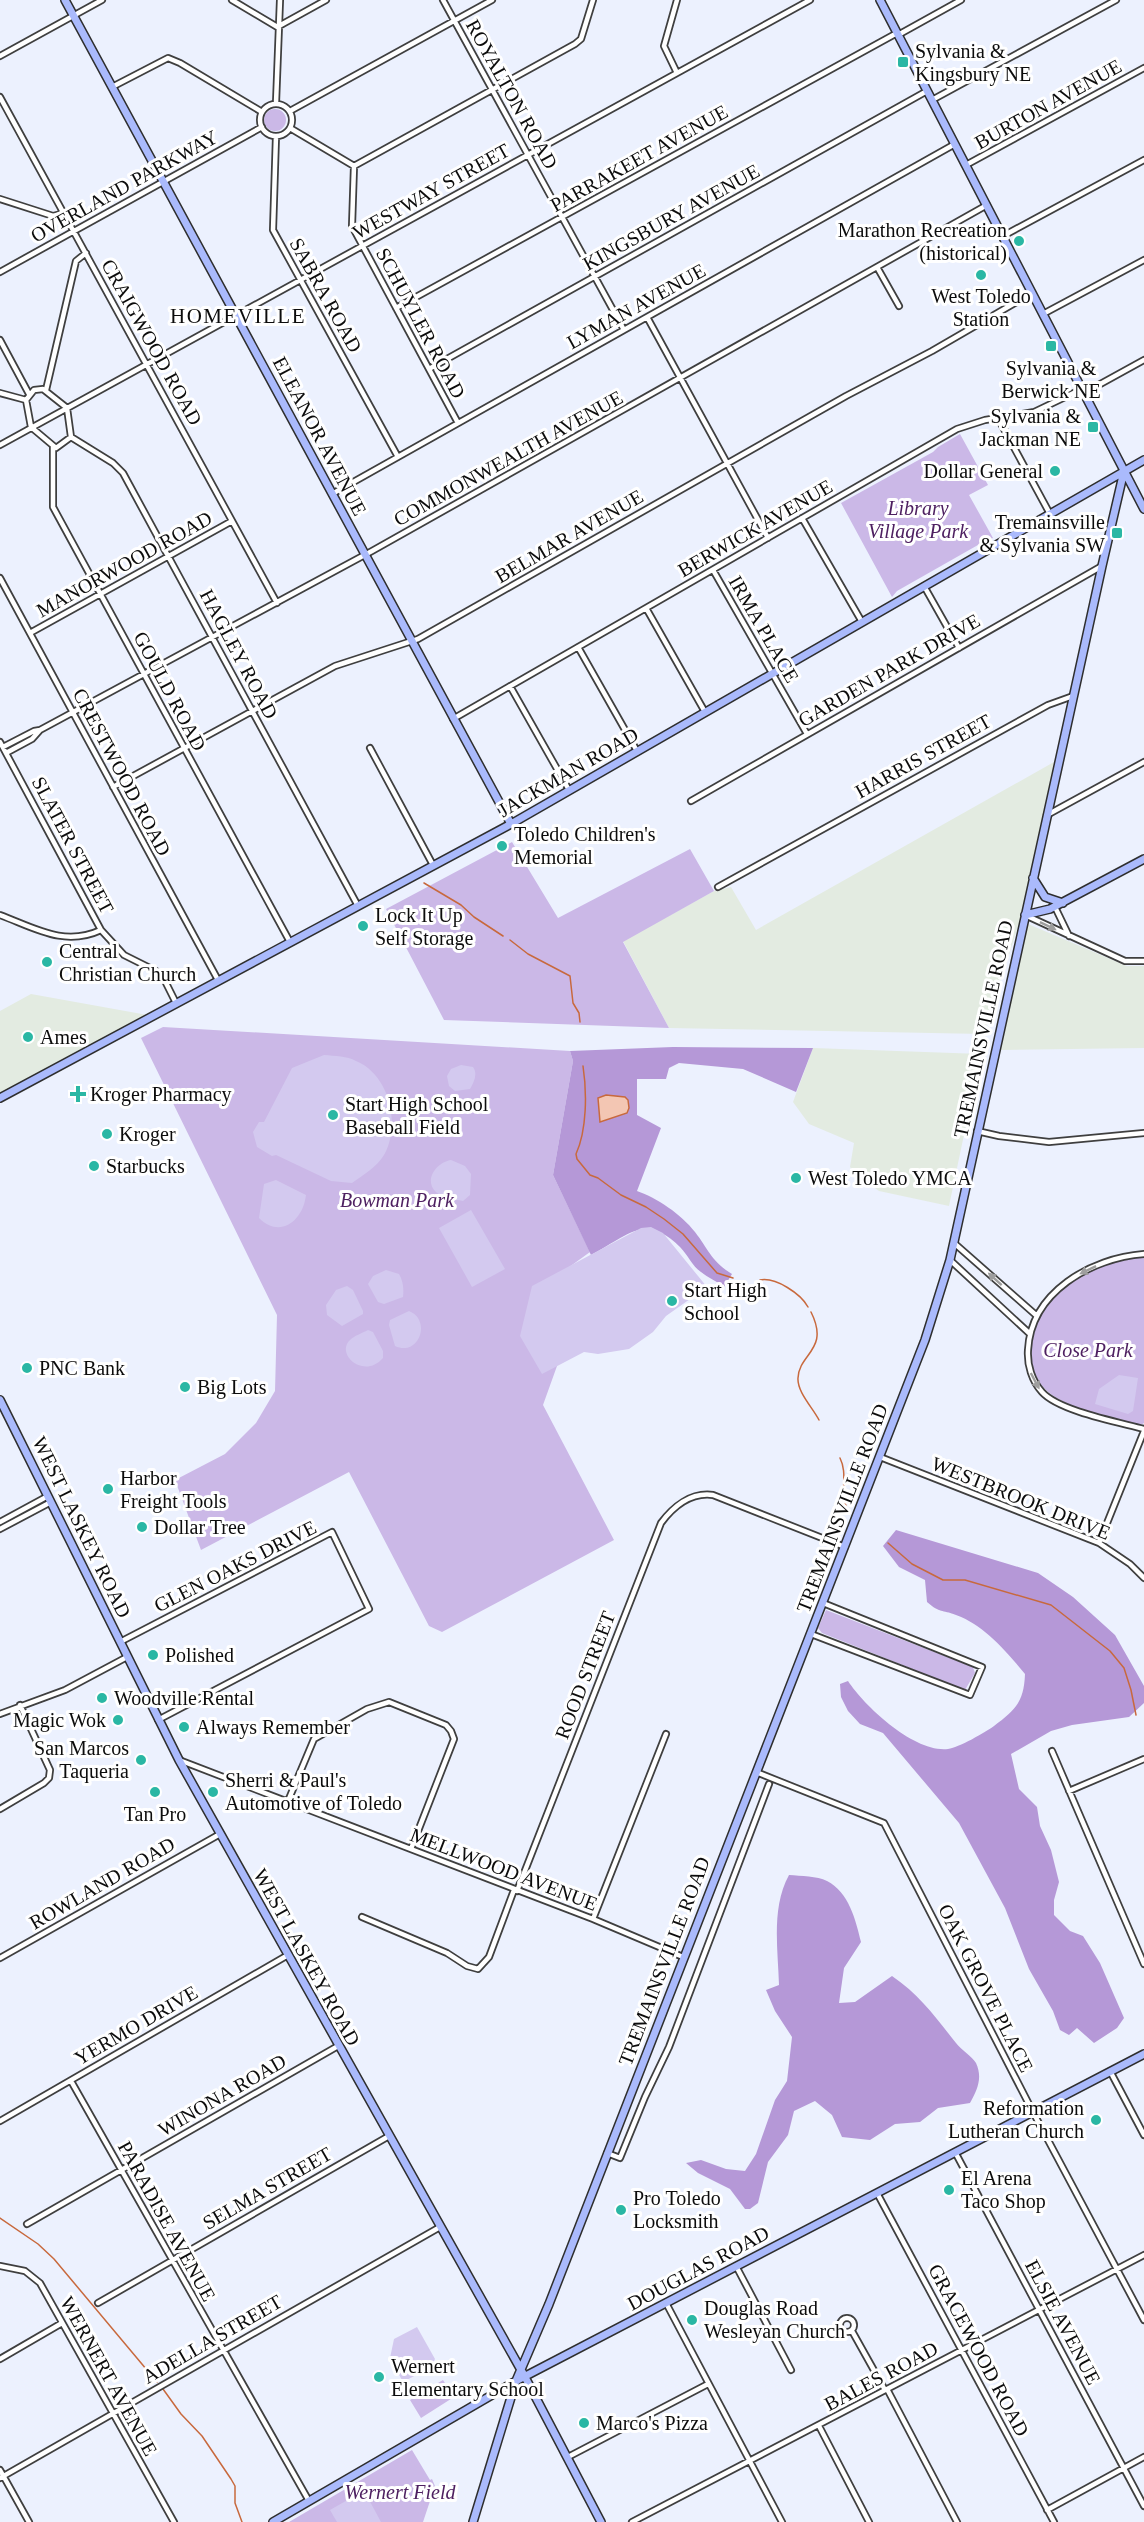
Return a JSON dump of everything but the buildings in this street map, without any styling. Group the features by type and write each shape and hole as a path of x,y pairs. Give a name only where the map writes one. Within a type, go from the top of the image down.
{"street":[{"name":"ELEANOR AVENUE","path":"65,0 511,824"},
{"path":"0,56 102,0"},
{"path":"232,0 279,27"},
{"path":"276,103 280,0"},
{"path":"279,27 326,0"},
{"name":"ROYALTON ROAD","path":"443,0 624,330"},
{"path":"290,111 492,0"},
{"path":"291,128 354,166 581,39 593,0"},
{"path":"677,0 664,46 677,73"},
{"name":"WESTWAY STREET","path":"0,445 810,0"},
{"path":"880,0 1144,509"},
{"name":"PARRAKEET AVENUE","path":"396,309 961,0"},
{"path":"932,100 1116,0"},
{"path":"112,87 168,58 262,112"},
{"name":"BURTON AVENUE","path":"966,165 1144,68"},
{"name":"KINGSBURY AVENUE","path":"429,369 927,91"},
{"name":"CRAIGWOOD ROAD","path":"0,97 277,603"},
{"path":"282,104 290,111 293,119 291,128 284,134 270,135 262,127 262,112 268,105 282,104"},
{"name":"OVERLAND PARKWAY","path":"0,272 262,127"},
{"name":"SABRA ROAD","path":"276,136 273,230 398,457"},
{"name":"LYMAN AVENUE","path":"332,494 955,144"},
{"path":"1003,236 1144,160"},
{"name":"SCHUYLER ROAD","path":"354,166 351,221 362,246 458,423"},
{"path":"0,199 53,216 64,213"},
{"name":"COMMONWEALTH AVENUE","path":"3,749 34,730 40,730 73,713 365,555 987,206"},
{"path":"46,390 76,261 86,253"},
{"path":"1043,314 1144,260"},
{"path":"877,267 899,306"},
{"name":"BELMAR AVENUE","path":"113,787 335,666 412,642 1032,293"},
{"path":"647,316 768,538"},
{"path":"0,340 29,394"},
{"name":"BERWICK AVENUE","path":"453,719 957,429 976,422 1023,416 1040,410 1144,360"},
{"path":"39,389 46,390 67,408 71,437 65,444 54,447 31,428 26,400 29,394 39,389"},
{"path":"0,393 26,400"},
{"path":"998,418 1050,514"},
{"name":"HAGLEY ROAD","path":"71,437 121,469 358,906"},
{"name":"GOULD ROAD","path":"54,447 53,507 290,942"},
{"name":"JACKMAN ROAD","path":"0,1098 511,824 1144,460"},
{"name":"TREMAINSVILLE ROAD","path":"473,2522 516,2381 524,2374 683,1956 925,1340 954,1243 1024,915 1124,471"},
{"path":"801,518 862,622"},
{"name":"MANORWOOD ROAD","path":"30,633 232,521"},
{"name":"GARDEN PARK DRIVE","path":"691,801 1102,566"},
{"name":"IRMA PLACE","path":"713,570 807,734"},
{"name":"CRESTWOOD ROAD","path":"0,578 218,980"},
{"path":"924,586 959,648"},
{"path":"646,608 705,712"},
{"path":"578,647 637,751"},
{"path":"510,686 569,790"},
{"name":"HARRIS STREET","path":"718,887 1048,705 1073,696"},
{"path":"370,748 434,865"},
{"name":"SLATER STREET","path":"3,749 101,930 124,955 156,971 164,979 176,1003"},
{"path":"1047,815 1144,762"},
{"path":"1024,915 1055,907 1144,859"},
{"path":"1033,878 1045,897 1063,903"},
{"path":"1055,907 1071,938"},
{"path":"0,915 66,938 84,937 101,930"},
{"path":"1024,915 1125,961 1144,961"},
{"path":"977,1131 1049,1142 1144,1133"},
{"path":"954,1243 1036,1316"},
{"path":"1099,1543 1144,1430 1061,1404 1041,1392 1029,1367 1029,1333 1036,1316 1047,1300 1084,1271 1118,1258 1144,1254"},
{"path":"950,1260 1029,1333"},
{"name":"WEST LASKEY ROAD","path":"0,1400 179,1760 524,2374 601,2522"},
{"name":"WESTBROOK DRIVE","path":"880,1457 1099,1543 1144,1578"},
{"name":"ROOD STREET","path":"362,1917 447,1953 467,1966 478,1969 489,1957 661,1523 683,1502 708,1495 740,1504 845,1547"},
{"path":"0,1522 49,1499"},
{"path":"0,1529 49,1499"},
{"name":"GLEN OAKS DRIVE","path":"120,1642 332,1532 369,1609 158,1720"},
{"path":"811,1634 970,1695 982,1667 823,1603"},
{"path":"0,1714 65,1690 127,1657"},
{"path":"288,1801 314,1739 368,1709 389,1702 446,1725 454,1739 411,1849"},
{"path":"0,1809 49,1778 50,1770 20,1706"},
{"path":"593,1919 666,1734"},
{"path":"1052,1751 1144,1965"},
{"path":"1069,1791 1144,1759"},
{"name":"MELLWOOD AVENUE","path":"179,1760 593,1919 683,1956"},
{"name":"OAK GROVE PLACE","path":"756,1772 884,1823 1033,2112 1144,2320"},
{"path":"607,2153 620,2157 669,2047 768,1784"},
{"name":"ROWLAND ROAD","path":"0,1958 220,1834"},
{"name":"YERMO DRIVE","path":"0,2121 288,1956"},
{"name":"WINONA ROAD","path":"27,2224 338,2046"},
{"name":"DOUGLAS ROAD","path":"524,2374 666,2303 1144,2054"},
{"path":"1110,2072 1144,2135"},
{"name":"PARADISE AVENUE","path":"71,2081 309,2501"},
{"name":"SELMA STREET","path":"98,2303 389,2136"},
{"name":"ELSIE AVENUE","path":"955,2152 1144,2506"},
{"name":"GRACEWOOD ROAD","path":"877,2193 1054,2522"},
{"name":"ADELLA STREET","path":"2,2477 440,2227"},
{"name":"BALES ROAD","path":"632,2522 1144,2255"},
{"name":"WERNERT AVENUE","path":"0,2266 25,2271 36,2278 174,2522"},
{"path":"736,2266 791,2370"},
{"path":"666,2303 782,2522"},
{"path":"0,2359 62,2323"},
{"path":"852,2331 886,2389 957,2522"},
{"path":"273,2522 516,2381"},
{"path":"568,2457 708,2384"},
{"path":"819,2426 869,2522"},
{"path":"1047,2510 1144,2457"},
{"path":"0,2470 29,2522"}],"shaded area":[{"path":"1054,762 1020,920 984,1034 669,1028 623,941 714,891 731,887 756,930"},
{"path":"1028,924 1127,966 1144,966 1144,1048 1001,1050"},
{"path":"31,994 153,1016 0,1098 0,1011"},
{"path":"673,1047 813,1048 796,1092 743,1069 679,1063 669,1068 666,1079 637,1079 637,1115 661,1128 637,1191 668,1207 689,1225 715,1260 732,1274 724,1287 698,1270 680,1247 656,1231 646,1229 636,1231 591,1255 553,1175 573,1061 570,1051"},
{"path":"813,1048 981,1054 949,1206 879,1191 850,1167 854,1143 809,1124 793,1102"},
{"name":"Start High School Baseball Field","path":"324,1055 349,1058 368,1068 377,1077 389,1102 392,1130 384,1155 374,1167 352,1183 331,1181 276,1155 272,1156 257,1147 253,1132 259,1122 264,1122 292,1068"},
{"path":"461,1065 473,1067 475,1078 470,1089 455,1091 449,1086 447,1076 451,1069"},
{"path":"606,1095 625,1097 629,1108 627,1113 600,1122 598,1098"},
{"path":"451,1160 465,1166 471,1174 470,1195 463,1201 442,1196 432,1187 433,1172 441,1164"},
{"path":"276,1180 306,1195 300,1213 289,1224 282,1227 267,1224 259,1218 264,1184"},
{"path":"471,1210 505,1269 472,1287 439,1228"},
{"path":"651,1227 663,1233 707,1287 666,1316 653,1332 629,1349 598,1354 584,1352 542,1374 520,1336 532,1286 641,1228"},
{"path":"386,1270 399,1274 403,1297 384,1304 378,1302 368,1284 373,1276"},
{"path":"347,1286 353,1290 363,1314 342,1326 327,1315 326,1305 336,1290"},
{"path":"409,1311 420,1322 420,1336 411,1346 403,1348 395,1346 389,1325 390,1320"},
{"path":"368,1330 373,1332 383,1351 383,1358 376,1364 360,1366 349,1358 346,1346 350,1340"},
{"path":"1119,1375 1138,1378 1133,1411 1128,1414 1095,1404 1099,1389"},
{"path":"896,1530 1038,1573 1073,1597 1115,1635 1144,1686 1144,1703 1129,1717 1072,1725 1051,1731 1011,1754 1019,1789 1037,1807 1040,1826 1051,1850 1059,1882 1054,1900 1054,1915 1070,1931 1083,1936 1100,1963 1124,2018 1117,2028 1094,2043 1077,2028 1069,2035 1060,2030 1053,2011 1029,1969 1005,1908 959,1823 883,1733 860,1724 848,1711 841,1697 840,1684 848,1681 878,1715 906,1736 921,1744 948,1749 959,1746 990,1729 1013,1710 1021,1698 1025,1674 1003,1648 976,1625 951,1613 938,1610 927,1602 925,1580 899,1567 883,1546"},
{"path":"789,1875 823,1879 835,1886 841,1892 854,1916 861,1942 844,1968 839,2003 855,2002 892,1976 919,1999 958,2046 974,2060 978,2068 979,2079 970,2103 938,2108 920,2122 895,2124 870,2140 842,2137 832,2115 815,2101 794,2111 788,2135 768,2162 758,2203 750,2209 745,2209 730,2189 698,2173 686,2163 701,2160 726,2169 745,2171 756,2154 775,2100 787,2081 792,2037 775,2011 766,1990 779,1985 778,1915 783,1888"},
{"path":"417,2327 435,2359 431,2367 403,2382 390,2358 394,2339"},
{"path":"358,2494 367,2496 381,2522 337,2522 330,2510"}],"green space":[{"path":"275,109 283,112 286,120 283,128 275,131 267,128 264,120 267,112"},
{"name":"Library Village Park","path":"960,434 988,485 969,495 993,538 897,591 892,597 841,503 933,452"},
{"path":"512,842 558,918 690,849 714,891 623,942 669,1028 444,1020 386,909"},
{"name":"Bowman Park","path":"163,1027 570,1051 573,1061 553,1175 590,1252 539,1289 528,1314 557,1366 543,1405 614,1540 442,1632 429,1626 349,1472 201,1550 175,1480 225,1454 256,1423 275,1391 277,1315 141,1038"},
{"name":"Close Park","path":"1144,1255 1144,1423 1141,1425 1090,1412 1052,1395 1037,1378 1031,1351 1037,1325 1046,1307 1057,1293 1088,1272"},
{"path":"826,1610 973,1667 975,1673 965,1690 822,1633 818,1628"},
{"path":"443,2380 454,2397 421,2418 410,2400"},
{"name":"Wernert Field","path":"412,2450 435,2486 423,2522 289,2522"}],"waterway":[{"path":"424,883 461,905 474,917 503,936"},
{"path":"510,940 528,954 570,976 573,1003 579,1013 580,1022"},
{"path":"583,1066 585,1111 580,1144 576,1154 577,1159 590,1175 598,1178 621,1195 646,1207 683,1234 717,1273 733,1278"},
{"path":"760,1280 780,1284 800,1297 808,1307"},
{"path":"811,1312 816,1325 816,1343 803,1362 798,1383 819,1420"},
{"path":"840,1458 846,1506"},
{"path":"888,1543 912,1564 943,1580 965,1580 1051,1605 1110,1651 1124,1668 1136,1715"},
{"path":"0,2218 38,2244 54,2259 157,2382"},
{"path":"163,2389 181,2414 202,2436 231,2479 235,2486 235,2503 242,2522"}],"place":[{"name":"Sylvania & Kingsbury NE","path":"903,62"},
{"name":"Marathon Recreation (historical)","path":"1019,241"},
{"name":"West Toledo Station","path":"981,275"},
{"name":"Sylvania & Berwick NE","path":"1051,346"},
{"name":"Sylvania & Jackman NE","path":"1093,427"},
{"name":"Dollar General","path":"1055,471"},
{"name":"Tremainsville & Sylvania SW","path":"1117,533"},
{"name":"Toledo Children's Memorial","path":"502,846"},
{"name":"Lock It Up Self Storage","path":"363,926"},
{"name":"Central Christian Church","path":"47,962"},
{"name":"Ames","path":"28,1037"},
{"name":"Kroger Pharmacy","path":"78,1094"},
{"name":"Start High School Baseball Field","path":"333,1115"},
{"name":"Kroger","path":"107,1134"},
{"name":"Starbucks","path":"94,1166"},
{"name":"West Toledo YMCA","path":"796,1178"},
{"name":"Start High School","path":"672,1301"},
{"name":"PNC Bank","path":"27,1368"},
{"name":"Big Lots","path":"185,1387"},
{"name":"Harbor Freight Tools","path":"108,1489"},
{"name":"Dollar Tree","path":"142,1527"},
{"name":"Polished","path":"153,1655"},
{"name":"Woodville Rental","path":"102,1698"},
{"name":"Magic Wok","path":"118,1720"},
{"name":"Always Remember","path":"184,1727"},
{"name":"San Marcos Taqueria","path":"141,1760"},
{"name":"Tan Pro","path":"155,1792"},
{"name":"Sherri & Paul's Automotive of Toledo","path":"213,1792"},
{"name":"Reformation Lutheran Church","path":"1096,2120"},
{"name":"El Arena Taco Shop","path":"949,2190"},
{"name":"Pro Toledo Locksmith","path":"621,2210"},
{"name":"Douglas Road Wesleyan Church","path":"692,2320"},
{"name":"Wernert Elementary School","path":"379,2377"},
{"name":"Marco's Pizza","path":"584,2423"}],"district":[{"name":"HOMEVILLE","path":"238,316"}]}
